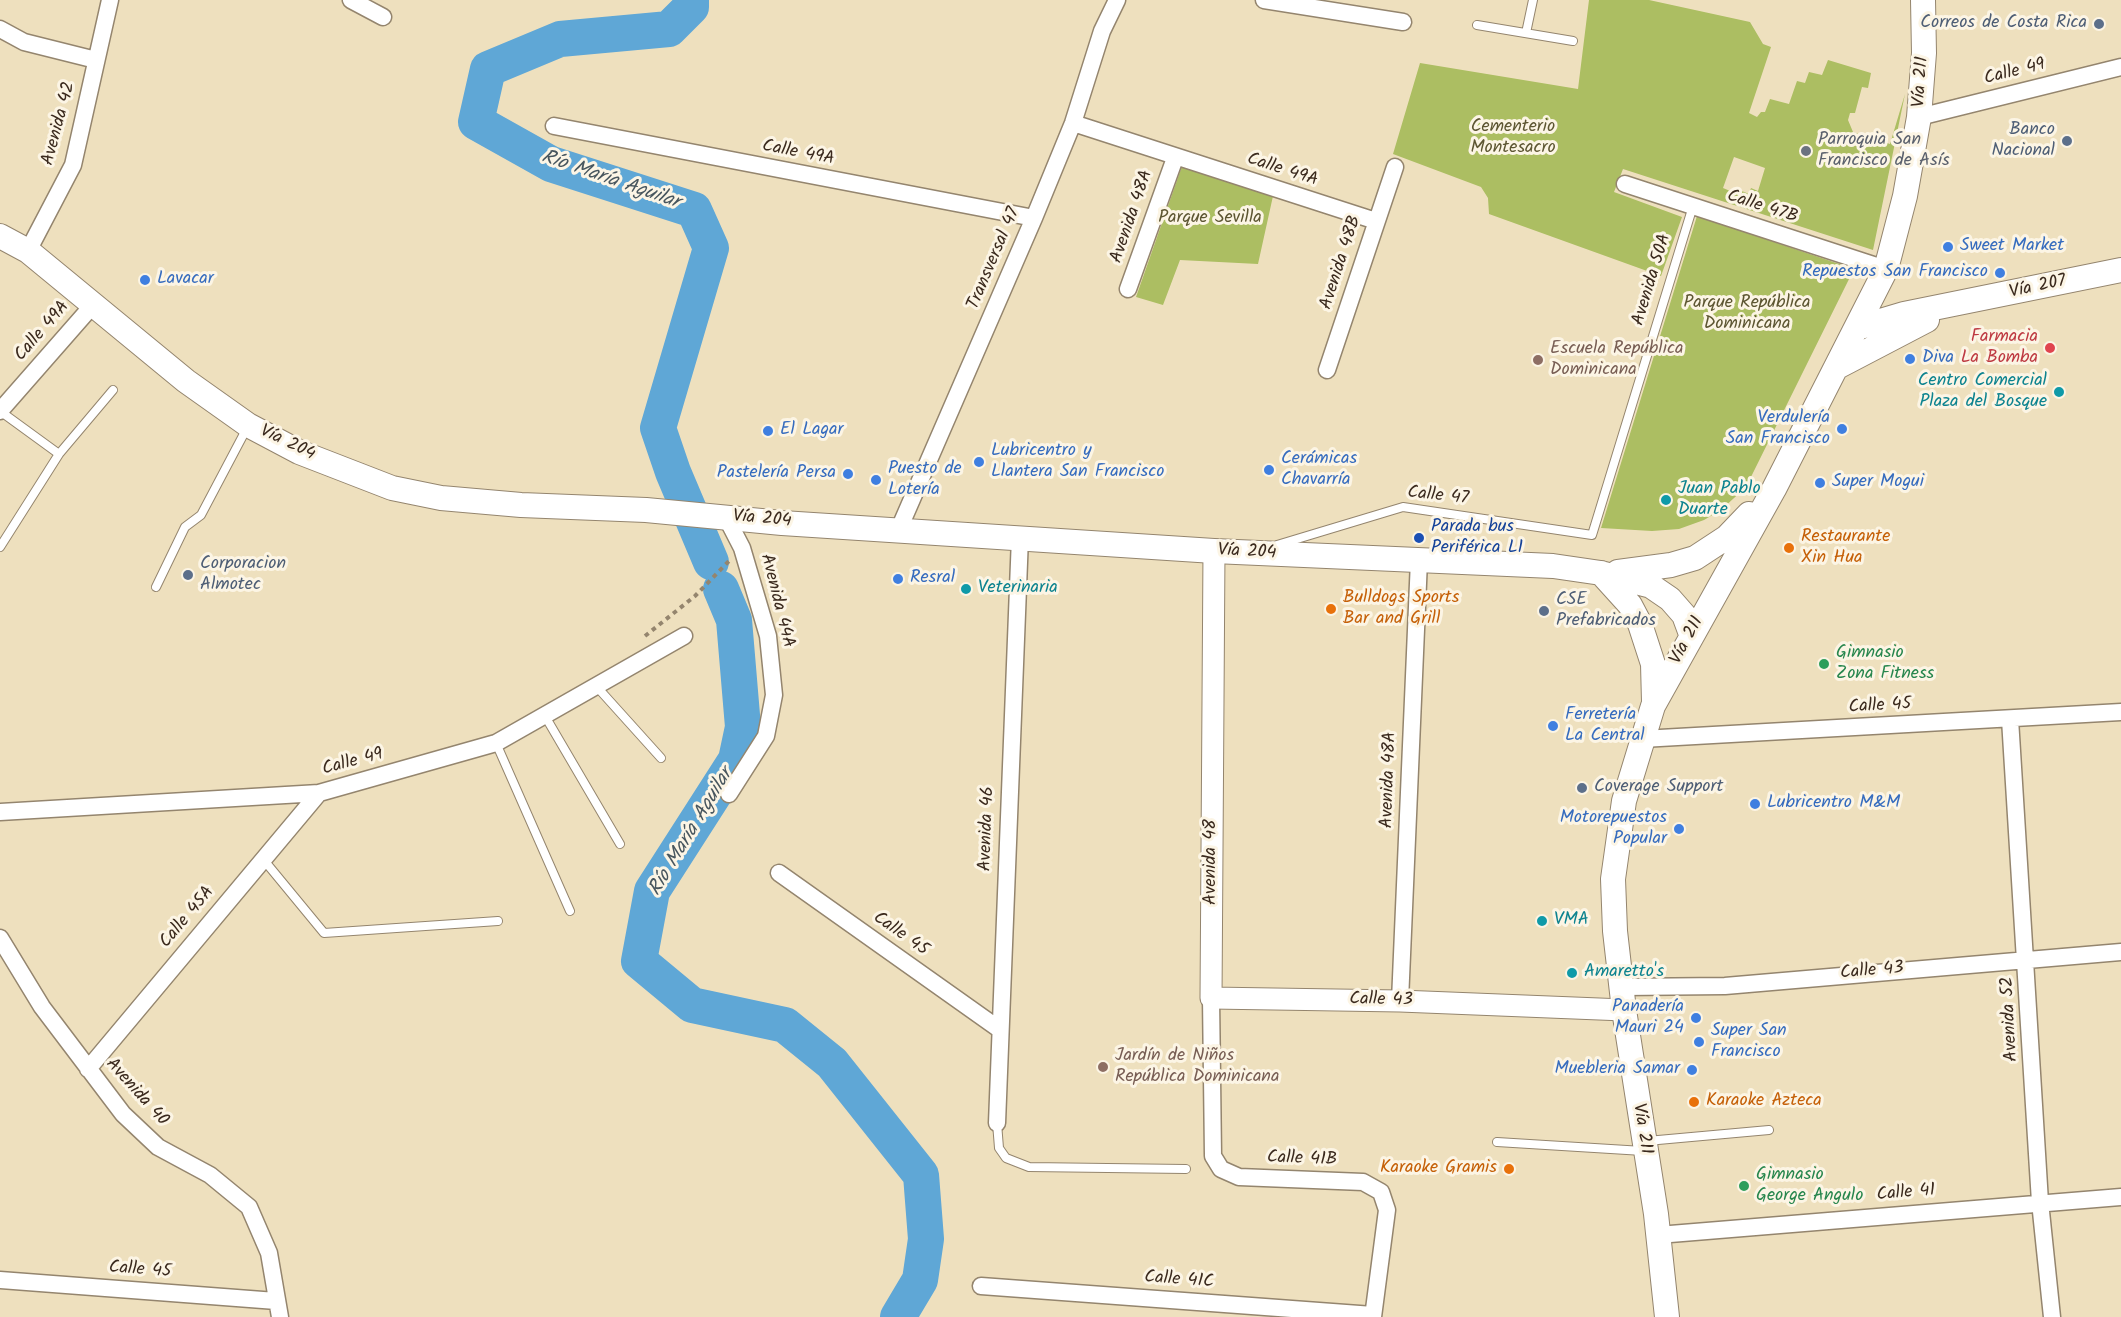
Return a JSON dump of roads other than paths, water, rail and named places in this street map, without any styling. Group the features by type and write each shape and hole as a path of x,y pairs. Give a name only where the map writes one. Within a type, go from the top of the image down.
{"main road":[{"name":"Vía 211","path":"1667,1317 1658,1235 1615,931 1613,879 1624,801 1653,706 1691,634 1774,489 1839,366 1886,269 1907,187 1919,117 1924,52 1923,0"},
{"name":"Vía 204","path":"0,236 28,251 92,306 186,381 248,425 299,452 392,488 441,498 521,506 646,510 1214,551 1507,563 1601,573 1651,586 1670,599 1684,615 1691,634"},
{"name":"Vía 207","path":"1857,328 1904,314 1955,306 2121,270"},
{"name":"Vía 207","path":"1839,366 1884,340 1955,306"},
{"path":"1601,573 1654,568 1695,558 1727,537 1774,489"},
{"path":"1601,573 1630,605 1648,643 1653,664 1653,706"}],"street":[{"name":"Avenida 42","path":"28,251 73,165 110,0"},
{"path":"351,0 383,17"},
{"name":"Transversal 47","path":"899,529 1034,218 1073,123 1102,31 1117,0"},
{"path":"1264,0 1402,22"},
{"path":"0,29 24,42 96,60"},
{"name":"Calle 49","path":"1919,117 2121,67"},
{"name":"Calle 49A","path":"1073,123 1175,158 1376,221"},
{"name":"Calle 49A","path":"554,126 1034,218"},
{"name":"Avenida 48A","path":"1128,289 1175,158"},
{"name":"Avenida 48B","path":"1327,370 1395,167"},
{"name":"Calle 47B","path":"1625,184 1886,269"},
{"name":"Calle 49A","path":"0,411 92,306"},
{"name":"Avenida 44A","path":"718,517 742,548 768,636 774,695 766,736 729,794"},
{"name":"Avenida 46","path":"997,1122 1020,537"},
{"name":"Avenida 48","path":"1214,551 1211,999 1213,1156 1221,1170"},
{"name":"Avenida 48A","path":"1400,1001 1419,560"},
{"name":"Calle 49","path":"0,812 319,793 496,743 684,636"},
{"name":"Calle 45","path":"1642,739 2121,712"},
{"name":"Avenida 52","path":"2010,719 2027,958 2040,1203 2052,1317"},
{"name":"Calle 45A","path":"88,1069 319,793"},
{"name":"Calle 45","path":"779,873 999,1029"},
{"name":"Avenida 40","path":"0,938 7,964 123,1114 158,1147 210,1176 249,1207 269,1253 278,1309"},
{"name":"Calle 43","path":"1211,999 1400,1001 1623,999 1725,986 2027,958 2121,952"},
{"name":"Calle 41B","path":"1221,1170 1239,1177 1363,1182 1381,1192 1387,1210 1373,1316"},
{"name":"Calle 41","path":"1658,1235 2121,1197"},
{"name":"Calle 45","path":"0,1280 278,1309"},
{"name":"Calle 41C","path":"981,1286 1373,1316"}],"lane":[{"path":"1526,33 1533,0"},
{"path":"1477,25 1573,41"},
{"name":"Avenida 50A","path":"1592,535 1693,206"},
{"path":"0,547 59,454 113,390"},
{"path":"0,411 59,454"},
{"path":"156,587 185,527 201,515 248,425"},
{"name":"Calle 47","path":"1250,553 1403,507 1592,535"},
{"path":"597,687 661,758"},
{"path":"545,716 620,844"},
{"path":"496,743 570,911"},
{"path":"263,859 324,933 498,921"},
{"path":"997,1122 999,1148 1006,1158 1029,1167 1186,1169"},
{"path":"1497,1142 1644,1146 1768,1130"}],"waterway":[{"name":"Río María Aguilar","path":"691,0 691,7 669,29 560,39 488,69 476,122 551,164 694,210 711,248 658,428 673,472 711,562"},
{"name":"Río María Aguilar","path":"721,589 734,620 743,727 736,760 652,891 639,961 692,1005 785,1025 832,1063 921,1175 926,1239 920,1280 898,1317"}],"place":[{"name":"Correos de Costa Rica","path":"2099,24"},
{"name":"Banco Nacional","path":"2067,141"},
{"name":"Parroquia San Francisco de Asís","path":"1806,151"},
{"name":"Sweet Market","path":"1948,247"},
{"name":"Repuestos San Francisco","path":"2000,273"},
{"name":"Lavacar","path":"145,280"},
{"name":"Farmacia La Bomba","path":"2050,348"},
{"name":"Diva","path":"1910,359"},
{"name":"Escuela República Dominicana","path":"1538,360"},
{"name":"Centro Comercial Plaza del Bosque","path":"2059,392"},
{"name":"Verdulería San Francisco","path":"1842,429"},
{"name":"El Lagar","path":"768,431"},
{"name":"Lubricentro y Llantera San Francisco","path":"979,462"},
{"name":"Cerámicas Chavarría","path":"1269,470"},
{"name":"Pastelería Persa","path":"848,474"},
{"name":"Puesto de Lotería","path":"876,480"},
{"name":"Super Mogui","path":"1820,483"},
{"name":"Juan Pablo Duarte","path":"1666,500"},
{"name":"Parada bus Periférica L1","path":"1419,538"},
{"name":"Restaurante Xin Hua","path":"1789,548"},
{"name":"Corporacion Almotec","path":"188,575"},
{"name":"Resral","path":"898,579"},
{"name":"Veterinaria","path":"966,589"},
{"name":"Bulldogs Sports Bar and Grill","path":"1331,609"},
{"name":"CSE Prefabricados","path":"1544,611"},
{"name":"Gimnasio Zona Fitness","path":"1824,664"},
{"name":"Ferretería La Central","path":"1553,726"},
{"name":"Coverage Support","path":"1582,788"},
{"name":"Lubricentro M&M","path":"1755,804"},
{"name":"Motorepuestos Popular","path":"1679,829"},
{"name":"VMA","path":"1542,921"},
{"name":"Amaretto's","path":"1572,973"},
{"name":"Panadería Mauri 24","path":"1696,1018"},
{"name":"Super San Francisco","path":"1699,1042"},
{"name":"Jardín de Niños República Dominicana","path":"1103,1067"},
{"name":"Muebleria Samar","path":"1692,1070"},
{"name":"Karaoke Azteca","path":"1694,1102"},
{"name":"Karaoke Gramis","path":"1509,1169"},
{"name":"Gimnasio George Angulo","path":"1744,1186"}],"park label":[{"name":"Cementerio Montesacro","path":"1513,138"},
{"name":"Parque Sevilla","path":"1210,219"},
{"name":"Parque República Dominicana","path":"1747,314"}]}
